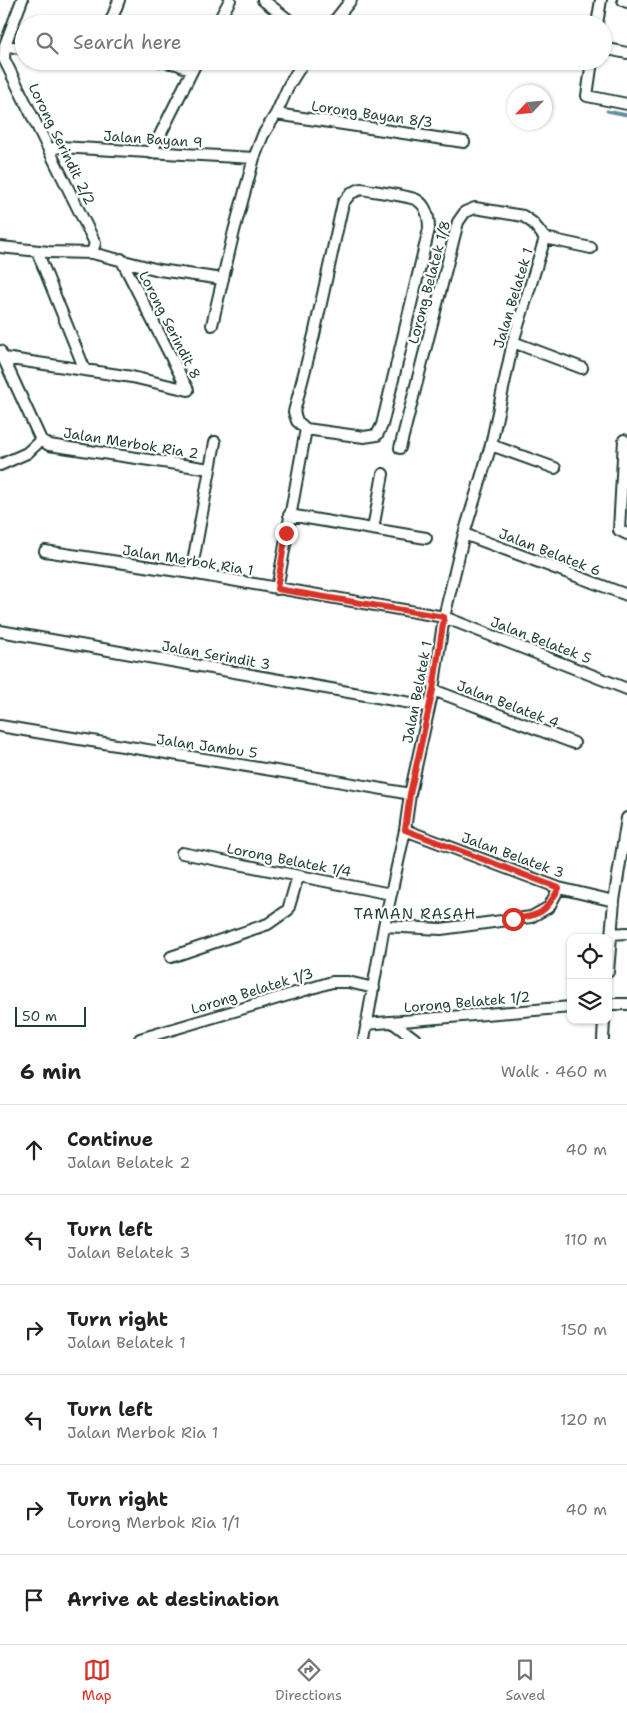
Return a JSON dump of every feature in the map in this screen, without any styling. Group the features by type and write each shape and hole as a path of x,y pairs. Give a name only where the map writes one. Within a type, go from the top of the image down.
{"street":[{"path":"15,15 22,0"},
{"path":"113,15 119,0"},
{"path":"222,15 230,0"},
{"path":"263,0 282,15"},
{"path":"339,15 351,0"},
{"path":"598,15 601,0"},
{"path":"3,43 15,16"},
{"name":"Lorong Serindit 2/2","path":"3,43 4,59 95,243 92,253"},
{"path":"612,50 627,53"},
{"path":"212,324 254,158 263,134 276,114 299,70"},
{"path":"591,70 587,96 627,104"},
{"path":"151,153 192,71"},
{"name":"Lorong Bayan 8/3","path":"276,114 464,142"},
{"name":"Jalan Bayan 9","path":"50,150 60,147 254,158"},
{"path":"361,189 416,199 423,205 427,213 429,229 382,425 377,435 364,437 306,429 297,421 294,412 314,335 343,203 351,193 361,189"},
{"name":"Lorong Belatek 1/8","path":"400,448 458,222 465,212 475,208 523,216 533,223 545,238"},
{"path":"545,238 591,248"},
{"name":"Jalan Belatek 1","path":"364,1039 384,926 405,830 410,794 433,690 444,617 464,534 491,445 513,342 545,238"},
{"path":"0,247 37,251 92,253 159,270 223,279"},
{"path":"37,251 85,370"},
{"name":"Lorong Serindit 8","path":"85,370 132,377 188,390 121,259"},
{"path":"513,342 582,368"},
{"path":"2,355 85,370"},
{"path":"0,465 28,453 45,442 2,355"},
{"path":"277,589 306,429"},
{"path":"624,440 619,530 627,534"},
{"name":"Jalan Merbok Ria 2","path":"45,442 210,469"},
{"path":"191,573 215,442"},
{"path":"491,445 555,468"},
{"path":"373,529 383,474"},
{"path":"290,515 426,538"},
{"name":"Jalan Belatek 6","path":"464,534 627,595"},
{"name":"Jalan Merbok Ria 1","path":"45,551 191,573 444,617"},
{"name":"Jalan Belatek 5","path":"444,617 627,689"},
{"name":"Jalan Serindit 3","path":"0,631 428,706"},
{"name":"Jalan Belatek 4","path":"433,690 574,743"},
{"name":"Jalan Jambu 5","path":"0,726 174,755 274,769 410,794"},
{"path":"627,818 614,901 611,934 627,933"},
{"name":"Jalan Belatek 3","path":"405,830 559,888 614,901"},
{"name":"Lorong Belatek 1/4","path":"182,853 391,894"},
{"path":"171,957 268,924 288,910 298,876"},
{"path":"384,926 441,928 531,917 548,907 559,888"},
{"name":"Lorong Belatek 1/3","path":"140,1039 332,982 348,982 374,988"},
{"path":"612,1004 627,1004"},
{"name":"Lorong Belatek 1/2","path":"366,1024 567,1007"},
{"path":"392,1022 415,1039"},
{"path":"603,1039 604,1024"}],"waterway":[{"path":"607,111 627,115"}],"district":[{"name":"TAMAN RASAH","path":"415,914"}],"route":[{"path":"286,533 277,589 444,617 433,690 410,794 405,830 559,888 548,907 531,917 513,919"}]}
